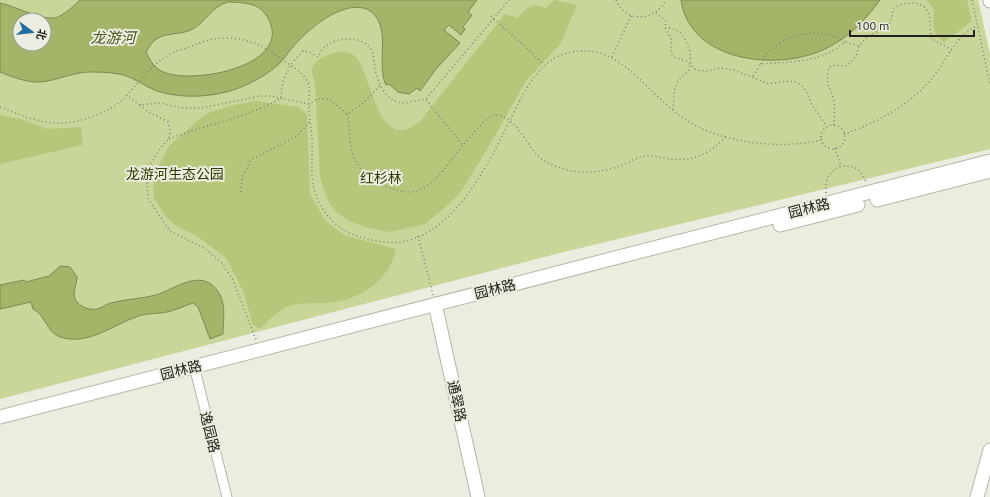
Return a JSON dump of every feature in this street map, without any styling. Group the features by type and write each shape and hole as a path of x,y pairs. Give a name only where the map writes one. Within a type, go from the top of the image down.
{"street":[{"name":"园林路","path":"0,417 195,370 436,308 990,161"},
{"name":"园林路","path":"0,425 195,370 260,350 990,171"},
{"name":"通翠路","path":"436,308 478,497"},
{"name":"逸园路","path":"195,370 227,497"},
{"path":"977,497 990,450"}],"path":[{"path":"281,98 281,87 285,72 303,51 309,52 318,57 324,47 339,39 356,40 369,46 372,52 376,79 380,86 396,102 405,103 426,99 509,0"},
{"path":"616,0 624,11 631,16 648,16 656,13 666,0"},
{"path":"972,0 990,84"},
{"path":"834,125 834,101 828,88 827,76 829,67 836,65 847,66 857,54 859,46 868,36 885,29 890,23 894,8 902,3 909,2 918,3 924,6 929,14 929,30 932,39 952,50"},
{"path":"656,13 666,21 665,28 671,38 671,53 674,57 686,61 696,70 707,71 720,68 734,70 753,76 769,84 786,81 795,82 802,86 827,127"},
{"path":"490,16 544,64"},
{"path":"612,57 631,16"},
{"path":"844,134 886,115 918,94 937,72 952,50 972,28 978,26"},
{"path":"665,28 674,28 687,42 690,66 688,71 678,81 675,90 673,111"},
{"path":"753,76 768,52 785,40 798,35 807,33 828,34 845,42 859,46"},
{"path":"0,107 22,116 48,123 66,124 102,113 115,106 162,59 174,52 214,39 247,39 257,42 300,71 308,83 310,90 308,104 311,120 314,188 319,202 331,221 344,231 376,241 403,242 418,236 447,217 463,202 487,163 521,97 544,64 559,56 577,51 596,52 612,57 627,66 673,111 687,121 726,136 770,145 807,144 821,140"},
{"path":"761,64 805,62 825,54 845,42"},
{"path":"347,114 361,105 380,86"},
{"path":"126,95 147,111 168,122 170,130 169,139"},
{"path":"140,105 160,103 183,108 200,108 260,96 281,98 308,104 317,99 330,99 347,114 350,125 350,144 355,158 375,183 400,191 412,192 430,184 489,117 496,115 509,121 535,153 545,162 570,170 587,173 613,168 645,156 680,160 701,155 712,151 726,136"},
{"path":"260,350 245,315 233,280 222,263 204,248 170,231 148,199 147,185 151,163 162,146 169,139 193,129 239,117 268,106 281,98"},
{"path":"426,99 463,145"},
{"path":"241,192 242,178 251,160 297,136 311,120"},
{"path":"834,125 840,128 844,134 844,142 835,148 825,146 821,140 822,132 827,127 834,125"},
{"path":"835,148 841,166"},
{"path":"828,203 825,186 826,180 830,173 841,166 850,166 863,172 870,193"},
{"path":"418,236 436,308"}],"green space":[{"name":"龙游河生态公园","path":"0,0 978,0 990,54 990,149 556,254 0,399"},
{"name":"红杉林","path":"555,0 577,5 561,43 526,81 460,193 425,224 390,232 368,228 349,221 335,211 327,199 320,177 315,84 312,74 312,69 318,60 338,52 345,52 356,57 362,67 379,110 386,122 395,129 407,129 421,120 505,14 518,18 523,11 534,5 546,8"},
{"path":"926,0 967,0 972,21 944,42 935,32 933,23 934,9"},
{"path":"256,101 298,107 307,114 310,194 325,220 344,235 396,249 388,269 374,285 365,291 356,296 335,302 292,305 275,315 260,329 253,325 243,291 226,258 197,236 175,225 166,217 154,198 153,187 156,171 169,146 197,121 208,113 230,106"},
{"path":"0,115 21,119 47,129 81,127 83,145 0,164"}],"water":[{"name":"龙游河","path":"80,0 477,0 468,12 472,15 463,27 465,29 461,35 449,25 444,30 460,43 436,69 420,91 417,88 409,94 398,92 389,84 386,85 382,66 382,34 380,24 375,16 367,9 357,7 346,9 325,18 306,33 281,62 272,70 252,82 227,92 203,96 179,96 157,91 124,75 109,73 87,72 48,81 31,82 0,72 0,3 26,12 12,12 12,52 52,52 52,18 60,16","holes":["228,2 247,3 257,7 269,20 272,36 266,50 252,61 234,69 214,74 193,76 175,75 161,71 150,60 146,52 159,37 191,30 222,4"]},
{"path":"681,0 880,0 855,29 832,46 804,56 782,60 760,60 738,56 717,49 700,37 688,21"},
{"path":"60,266 70,267 77,277 74,293 75,299 82,306 90,309 99,308 116,302 156,295 195,280 203,281 210,284 217,290 222,300 224,311 223,334 210,339 198,307 193,303 167,312 140,316 90,337 80,339 70,339 55,335 41,315 33,309 31,302 0,309 0,285 24,280 26,282 49,276"}]}
